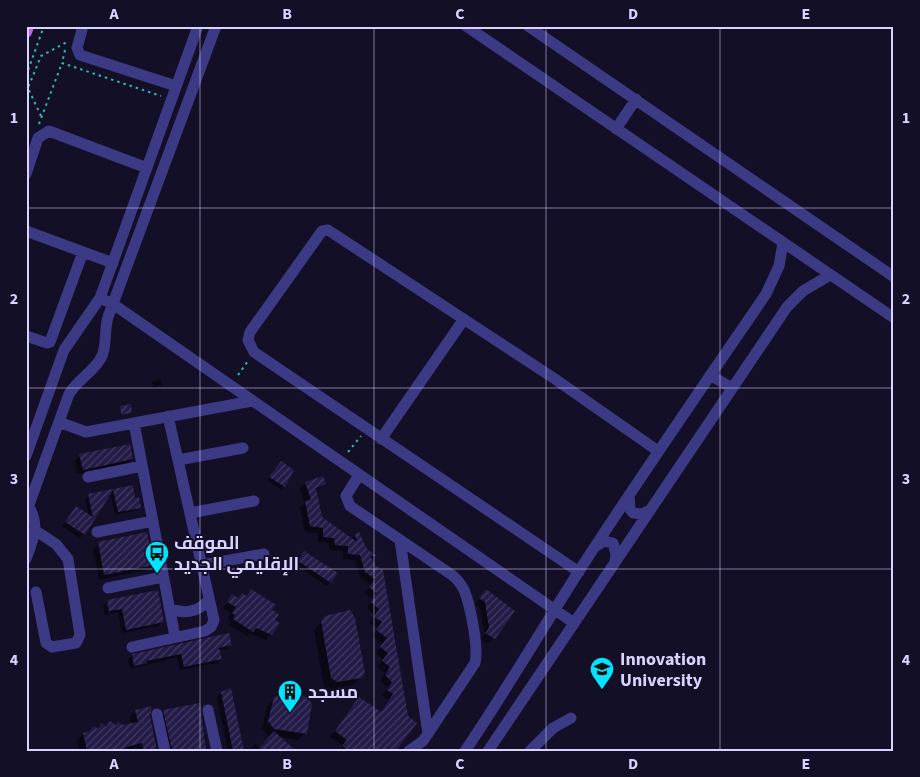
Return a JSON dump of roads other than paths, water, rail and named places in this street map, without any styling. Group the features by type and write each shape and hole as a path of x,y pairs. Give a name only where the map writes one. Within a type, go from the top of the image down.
{"main road":[{"path":"26,32 28,26"}],"lane":[{"path":"84,26 77,48 80,55 176,86"},
{"path":"26,456 31,426 64,350 100,298 198,26"},
{"path":"26,559 36,531 35,519 27,510 73,386 102,358 105,346 105,326 216,26"},
{"path":"466,26 894,318"},
{"path":"528,26 894,277"},
{"path":"616,129 636,99"},
{"path":"26,174 38,138 49,132 147,168"},
{"path":"26,231 112,263"},
{"path":"579,572 254,352 248,340 250,332 322,231 335,233 658,451"},
{"path":"456,751 464,751 512,682 579,572 629,495 771,286 779,266 783,243"},
{"path":"26,336 47,343 50,342 83,252"},
{"path":"488,751 788,307 803,291 830,275"},
{"path":"100,298 113,304 574,623"},
{"path":"382,439 464,319"},
{"path":"710,375 732,388"},
{"path":"59,422 86,432 252,400"},
{"path":"132,647 205,631 211,627 214,620 168,416"},
{"path":"134,423 175,637"},
{"path":"178,460 243,448"},
{"path":"88,477 142,466"},
{"path":"359,475 348,493 347,503 452,575 460,583 467,601 476,654 471,672 421,743 409,751"},
{"path":"629,495 630,509 633,513 642,514 650,510"},
{"path":"190,513 254,501"},
{"path":"97,532 153,521"},
{"path":"36,531 56,544 68,559 80,635 78,641 73,644 52,647 46,643 32,604 36,592"},
{"path":"400,540 428,734"},
{"path":"596,546 604,541 613,543 616,554 614,564"},
{"path":"202,565 264,554"},
{"path":"108,588 163,577"},
{"path":"169,608 181,612 194,610 210,600"},
{"path":"208,710 217,751"},
{"path":"157,714 165,751"},
{"path":"530,751 553,728 571,718"},
{"path":"498,736 500,751"}],"place":[{"name":"الموقف الإقليمي الجديد","path":"157,574"},
{"name":"Innovation University","path":"602,690"},
{"name":"مسجد","path":"290,713"}]}
